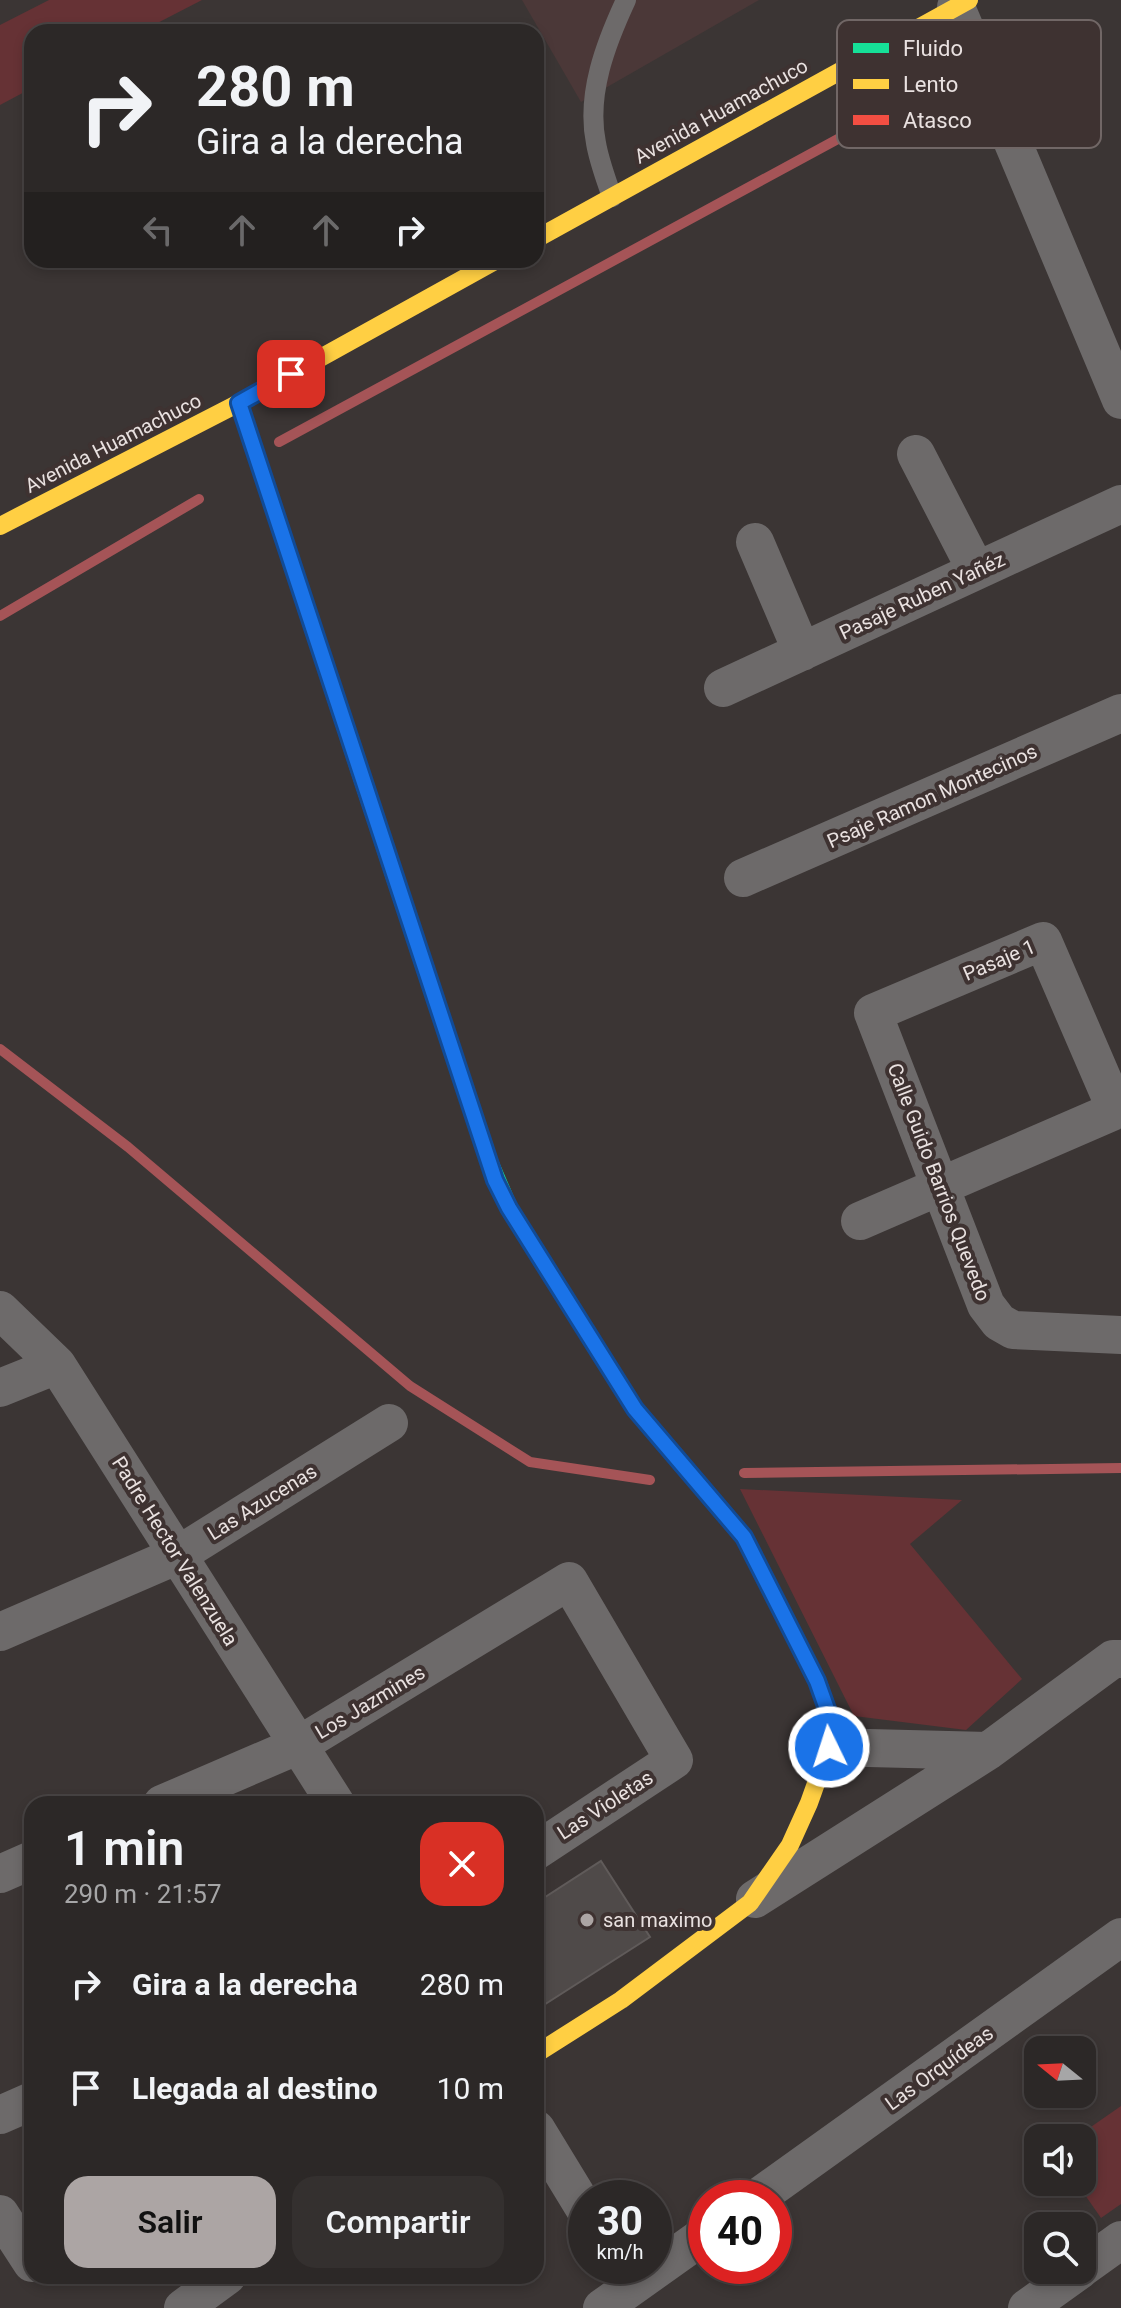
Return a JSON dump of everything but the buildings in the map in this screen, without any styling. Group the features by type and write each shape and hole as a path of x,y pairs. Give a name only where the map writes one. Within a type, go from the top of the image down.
{"street":[{"name":"Avenida Huamachuco","path":"931,20 962,3"},
{"name":"Avenida Huamachuco","path":"544,235 837,72"},
{"path":"1020,148 1121,400"},
{"name":"Avenida Huamachuco","path":"0,526 239,403 483,268"},
{"path":"239,403 495,1180 509,1208 635,1409 744,1537 817,1681 832,1723 829,1747 790,1845 750,1903"},
{"path":"916,454 976,570"},
{"name":"Pasaje Ruben Yañéz","path":"723,688 1121,504"},
{"path":"755,542 802,652"},
{"name":"Psaje Ramon Montecinos","path":"743,878 1121,713"},
{"name":"Pasaje 1","path":"873,1013 1043,941 1118,1109"},
{"name":"Calle Guido Barrios Quevedo","path":"873,1013 986,1305 999,1322 1013,1330 1121,1335"},
{"path":"860,1221 1118,1109"},
{"name":"Padre Hector Valenzuela","path":"0,1310 57,1365 331,1796"},
{"path":"0,1388 57,1365"},
{"name":"Las Azucenas","path":"0,1632 178,1555 389,1423"},
{"name":"Los Jazmines","path":"181,1796 299,1745 569,1581 674,1760"},
{"path":"544,2049 621,2000 750,1903 988,1751 1113,1659 1121,1659"},
{"path":"829,1747 988,1751"},
{"name":"Las Violetas","path":"544,1846 674,1760"},
{"path":"0,1874 24,1864"},
{"name":"Las Orquídeas","path":"782,2180 1121,1937"},
{"path":"0,2115 24,2104"},
{"path":"544,2142 568,2181"},
{"path":"0,2214 24,2251"},
{"path":"1096,2258 1121,2240"},
{"path":"625,2292 688,2247"},
{"path":"183,2308 216,2284"},
{"path":"1027,2308 1060,2284"}],"lane":[{"path":"612,197 595,142 594,101 599,69 626,0"}],"shaded area":[{"path":"49,0 202,0 156,24 24,24 24,92 0,105 0,25"},
{"path":"522,0 759,0 581,102 544,38 544,24 536,24"},
{"path":"740,1489 962,1500 910,1544 1022,1679 966,1730 854,1716"},
{"path":"1121,2106 1121,2204 1101,2218 1086,2196 1096,2196 1095,2124"}],"waterway":[{"path":"279,442 837,139"},
{"path":"0,616 199,499"},
{"path":"0,1049 128,1147 410,1386 530,1462 650,1480"},
{"path":"744,1473 1121,1468"}],"traffic: fast":[{"path":"488,1159 509,1208 635,1409 744,1537 818,1683"}],"traffic: slow":[{"path":"933,20 969,0"},
{"path":"544,235 837,73"},
{"path":"0,526 239,403 483,268"},
{"path":"348,735 488,1159"},
{"path":"544,2049 621,2000 750,1903 790,1845 829,1747 832,1723 818,1683"}],"traffic: jam":[{"path":"239,403 348,735"}],"place":[{"name":"san maximo","path":"587,1920"}],"route":[{"path":"291,374 239,403 495,1180 509,1208 635,1409 744,1537 817,1681 832,1723 829,1747"}]}
